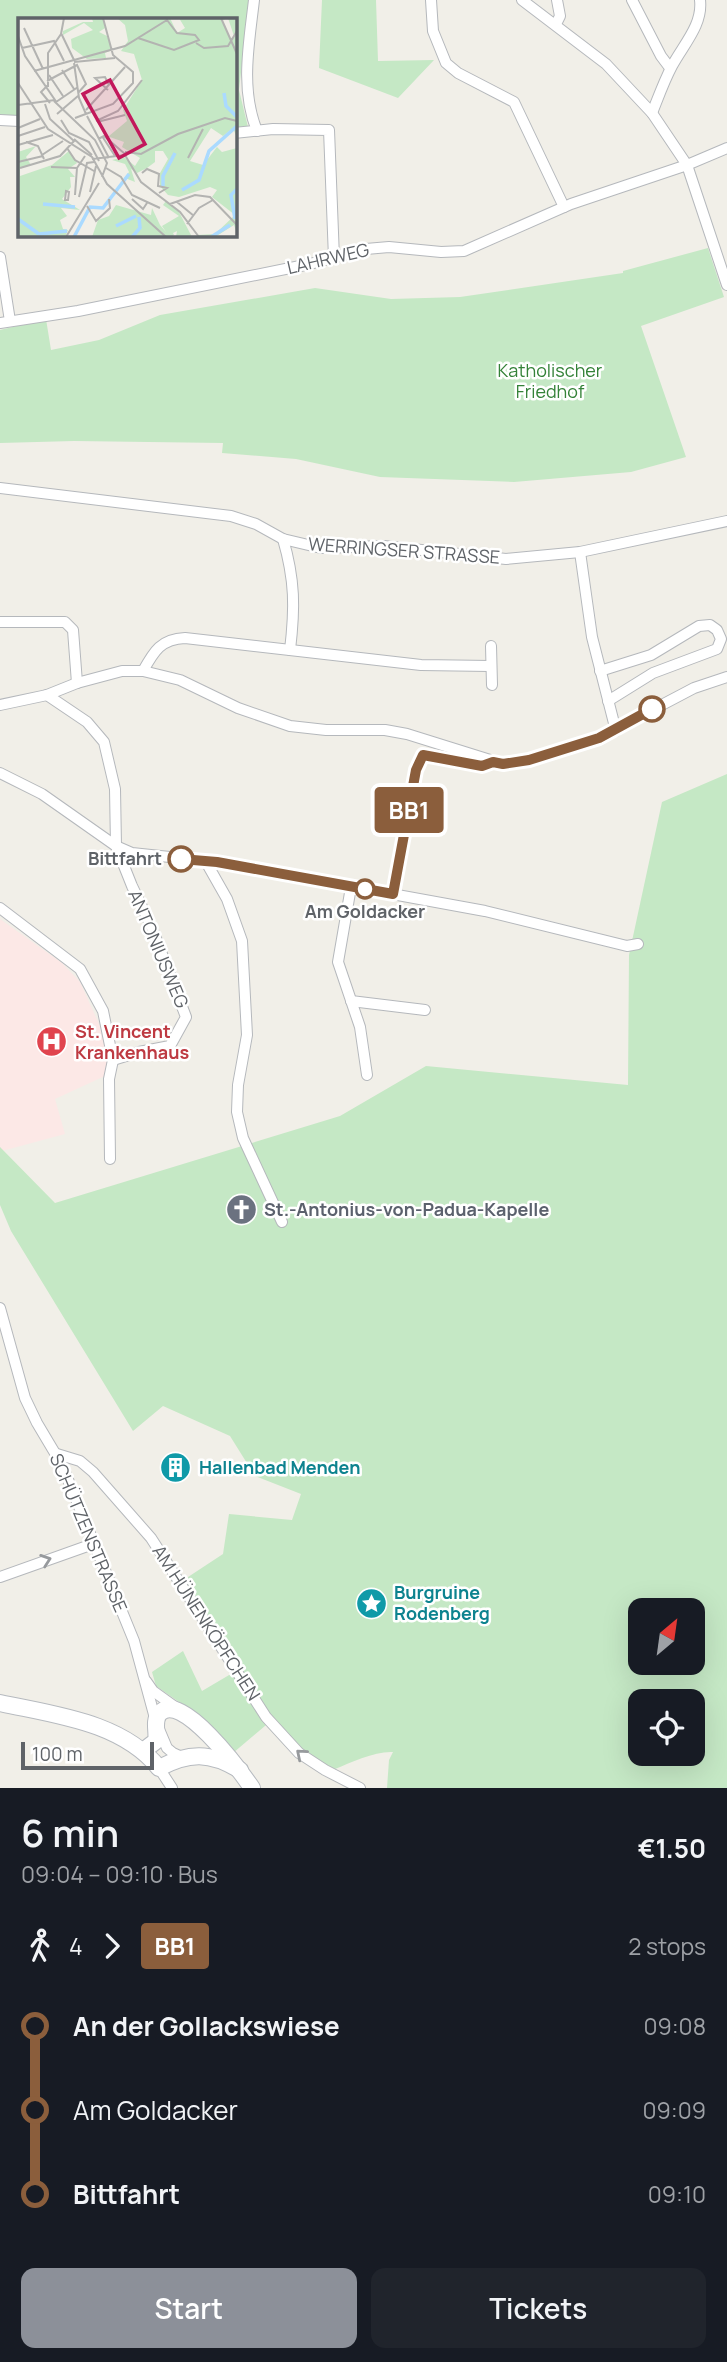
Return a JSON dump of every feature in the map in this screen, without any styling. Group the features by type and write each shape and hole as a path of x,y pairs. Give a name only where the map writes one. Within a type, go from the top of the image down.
{"street":[{"path":"254,0 246,91 248,108 257,131"},
{"path":"431,0 433,31 446,63 451,69 514,102 565,207"},
{"path":"522,0 606,64 652,113 687,165 727,285"},
{"path":"556,24 560,16 557,0"},
{"path":"632,0 661,57 670,68"},
{"path":"652,113 670,68 698,22 700,0"},
{"path":"0,120 18,121"},
{"path":"236,133 329,130 334,258"},
{"name":"LAHRWEG","path":"5,322 78,311 377,247 464,251 565,207 687,165 727,148"},
{"path":"0,257 5,322"},
{"name":"WERRINGSER STRASSE","path":"0,488 231,516 256,524 282,539 321,548 384,546 506,559 580,552 727,521"},
{"path":"282,539 290,565 295,611 289,650"},
{"path":"580,552 592,637 616,731"},
{"path":"0,622 65,622 71,625 77,683"},
{"path":"600,671 651,655 699,626 710,625 718,630 721,639 717,649 653,673 608,701"},
{"path":"143,671 159,645 175,639 201,638 421,666 490,666"},
{"path":"491,646 492,685"},
{"path":"0,705 47,695 77,683 122,671 143,671 180,680 238,709 290,726 326,730 385,730 407,734 503,764 529,760 599,738 694,688 727,677"},
{"name":"ANTONIUSWEG","path":"47,695 87,722 104,742 115,789 116,846 152,928 186,1017 170,1046 113,1060"},
{"path":"393,894 416,770 421,757 427,755 482,766 493,762"},
{"path":"0,773 42,794 116,846 132,853 206,862 393,894 485,911 627,946 638,944"},
{"path":"206,862 227,899 242,941 247,1035 238,1085 237,1112 243,1138 282,1222"},
{"path":"351,887 338,962 360,1027 367,1076"},
{"path":"0,908 80,969 103,1011 113,1060 109,1079 110,1159"},
{"path":"351,1001 425,1010"},
{"name":"SCHÜTZENSTRASSE","path":"0,1308 25,1398 40,1430 57,1454 134,1641 144,1686 156,1722 167,1748 173,1754 187,1757"},
{"name":"AM HÜNENKÖPFCHEN","path":"57,1454 80,1461 86,1466 151,1538 266,1717 283,1738 312,1762 360,1788"},
{"path":"0,1577 93,1544"},
{"path":"143,1675 153,1691 203,1730 240,1770 252,1788"},
{"path":"0,1703 85,1723 121,1737 143,1751 159,1768 172,1788"},
{"path":"143,1751 156,1741 156,1722 161,1712 168,1709 183,1712"},
{"path":"159,1768 187,1757 204,1744 203,1730"},
{"path":"187,1757 212,1757 240,1770"}],"shaded area":[{"name":"St. Vincent Krankenhaus","path":"0,919 62,963 80,982 99,1024 108,1060 107,1075 55,1099 65,1134 2,1151 0,1148"}],"green space":[{"path":"0,0 249,0 239,90 248,127 236,127 236,18 18,18 18,117 0,117"},
{"path":"322,0 376,0 378,61 434,60 398,98 319,68"},
{"name":"Katholischer Friedhof","path":"708,248 724,297 641,326 686,457 631,472 514,482 380,477 296,459 222,453 223,443 0,443 0,330 46,319 51,350 99,340 160,315 315,288 391,299 460,297 623,273"},
{"path":"727,774 727,1788 387,1788 389,1760 393,1752 371,1755 335,1769 300,1748 272,1720 233,1753 189,1709 156,1686 152,1672 183,1651 202,1691 241,1668 185,1579 223,1554 229,1514 292,1520 301,1494 255,1476 230,1436 163,1406 133,1431 11,1231 0,1205 0,1147 55,1203 340,1116 426,1066 628,1085 629,955 662,802"}],"bus line":[{"name":"BB1","path":"181,859 217,862 393,894 416,770 423,755 482,766 493,762 503,764 529,760 616,731 652,709"}],"place":[{"name":"Bittfahrt","path":"181,859"},
{"name":"Am Goldacker","path":"365,889"},
{"name":"St. Vincent Krankenhaus","path":"52,1042"},
{"name":"St.-Antonius-von-Padua-Kapelle","path":"241,1210"},
{"name":"Hallenbad Menden","path":"176,1468"},
{"name":"Burgruine Rodenberg","path":"371,1603"}]}
